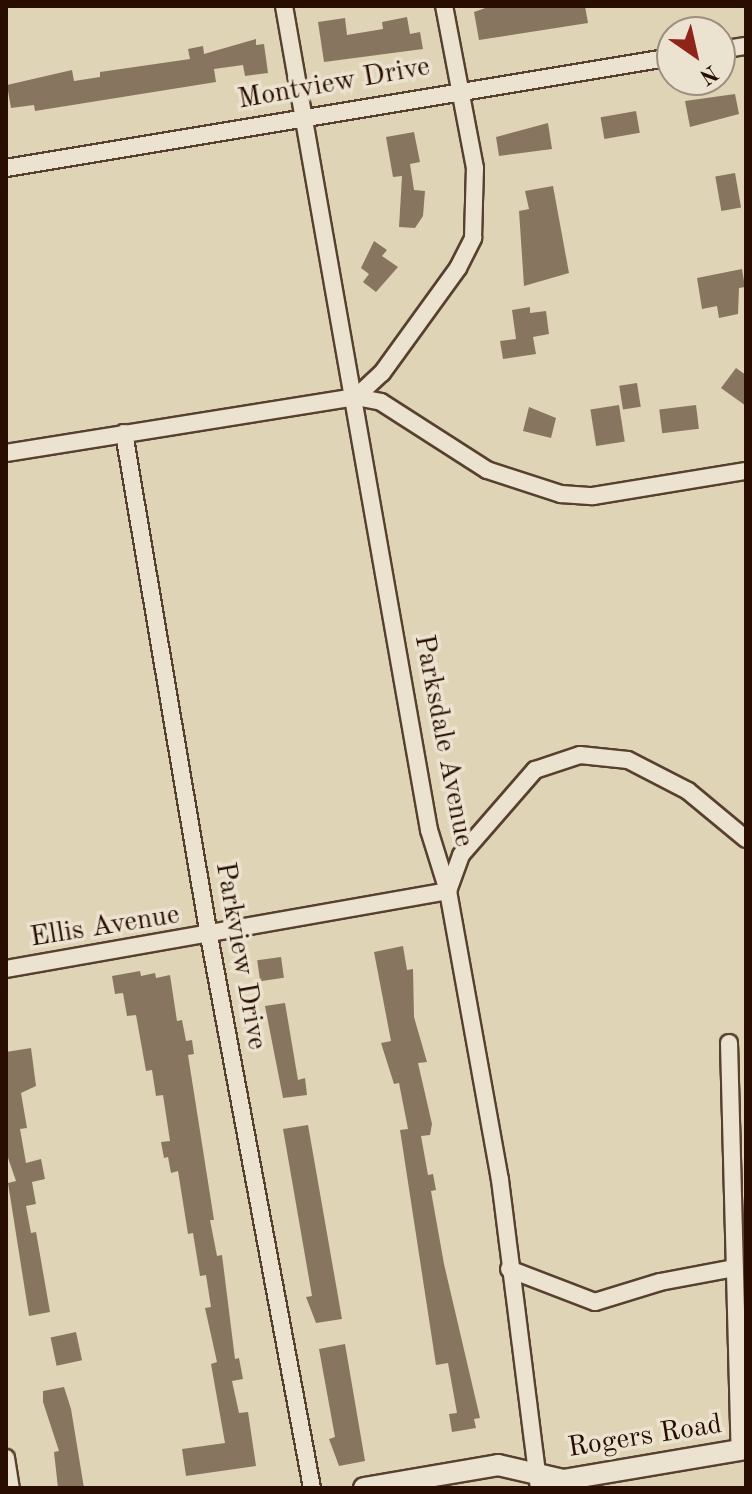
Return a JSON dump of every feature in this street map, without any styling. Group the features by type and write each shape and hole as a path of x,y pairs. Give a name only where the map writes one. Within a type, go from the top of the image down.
{"street":[{"name":"Parksdale Avenue","path":"284,6 356,397 429,830 448,891 500,1180 537,1480"},
{"path":"356,397 382,373 458,268 473,238 475,168 444,6"},
{"name":"Montview Drive","path":"6,168 459,89 656,59"},
{"path":"6,453 356,397 381,402 487,470 561,494 593,496 746,471"},
{"name":"Parkview Drive","path":"124,433 209,936 312,1488"},
{"path":"448,891 461,855 535,770 580,755 628,760 688,791 746,839"},
{"name":"Ellis Avenue","path":"6,969 209,936 448,891"},
{"path":"729,1043 734,1268 743,1450"},
{"path":"509,1269 595,1302 660,1282 734,1268"},
{"name":"Rogers Road","path":"364,1488 498,1465 537,1480 563,1480 743,1450"},
{"path":"6,1458 11,1488"}],"building":[{"path":"491,6 585,6 588,23 479,40 474,12"},
{"path":"407,17 410,34 420,32 423,49 324,62 318,22 345,18 347,35 383,29 382,22"},
{"path":"256,39 256,45 264,44 268,73 245,76 243,65 214,69 216,82 35,111 34,105 11,108 7,85 72,70 74,81 100,77 100,72 190,59 188,49 203,46 204,54"},
{"path":"735,96 739,114 690,127 685,101"},
{"path":"636,111 640,133 604,139 601,117"},
{"path":"548,123 552,149 499,156 496,137"},
{"path":"414,132 420,162 410,164 414,190 425,191 423,216 415,228 399,227 402,176 393,177 386,137"},
{"path":"735,173 741,207 721,211 715,176"},
{"path":"553,186 569,273 524,286 519,211 529,209 525,191"},
{"path":"374,241 387,250 382,256 398,267 376,292 363,282 369,274 361,268"},
{"path":"742,269 745,287 739,288 738,314 719,318 717,306 702,309 697,278"},
{"path":"530,307 530,313 546,311 549,334 533,337 536,354 503,359 500,341 516,339 512,310"},
{"path":"736,368 746,375 746,406 721,388"},
{"path":"637,383 641,407 623,410 619,386"},
{"path":"619,405 625,442 596,446 590,410"},
{"path":"696,405 699,429 662,433 659,410"},
{"path":"529,407 556,418 551,438 523,431"},
{"path":"403,946 407,970 413,969 414,1017 427,1062 418,1063 432,1124 430,1135 421,1136 428,1175 433,1174 436,1190 431,1191 444,1264 480,1418 474,1419 476,1428 452,1432 449,1414 457,1413 448,1363 436,1365 400,1130 408,1129 399,1083 394,1084 381,1043 391,1041 374,952"},
{"path":"281,957 284,978 260,981 257,960"},
{"path":"140,971 141,976 155,973 156,978 170,975 177,1021 182,1020 186,1041 192,1040 194,1054 188,1055 214,1220 210,1220 217,1256 222,1255 235,1359 239,1358 243,1379 232,1381 239,1413 248,1412 256,1466 186,1476 182,1449 225,1443 211,1364 217,1362 205,1308 211,1307 206,1275 200,1276 193,1233 188,1234 178,1171 171,1173 168,1157 164,1158 161,1142 170,1141 163,1095 156,1096 152,1070 146,1071 136,1015 127,1016 123,993 115,994 112,976"},
{"path":"285,1003 298,1080 305,1078 307,1095 283,1098 265,1006"},
{"path":"31,1048 36,1086 21,1093 27,1128 20,1129 26,1163 41,1159 45,1179 32,1182 36,1204 26,1206 31,1233 36,1232 50,1312 29,1316 8,1183 16,1181 6,1152 6,1052"},
{"path":"308,1125 342,1319 316,1323 306,1297 312,1296 283,1129"},
{"path":"76,1332 82,1360 57,1366 51,1337"},
{"path":"345,1344 365,1461 339,1466 329,1439 335,1437 319,1349"},
{"path":"64,1387 71,1409 84,1488 58,1488 54,1452 59,1451 43,1402 43,1391"}]}
